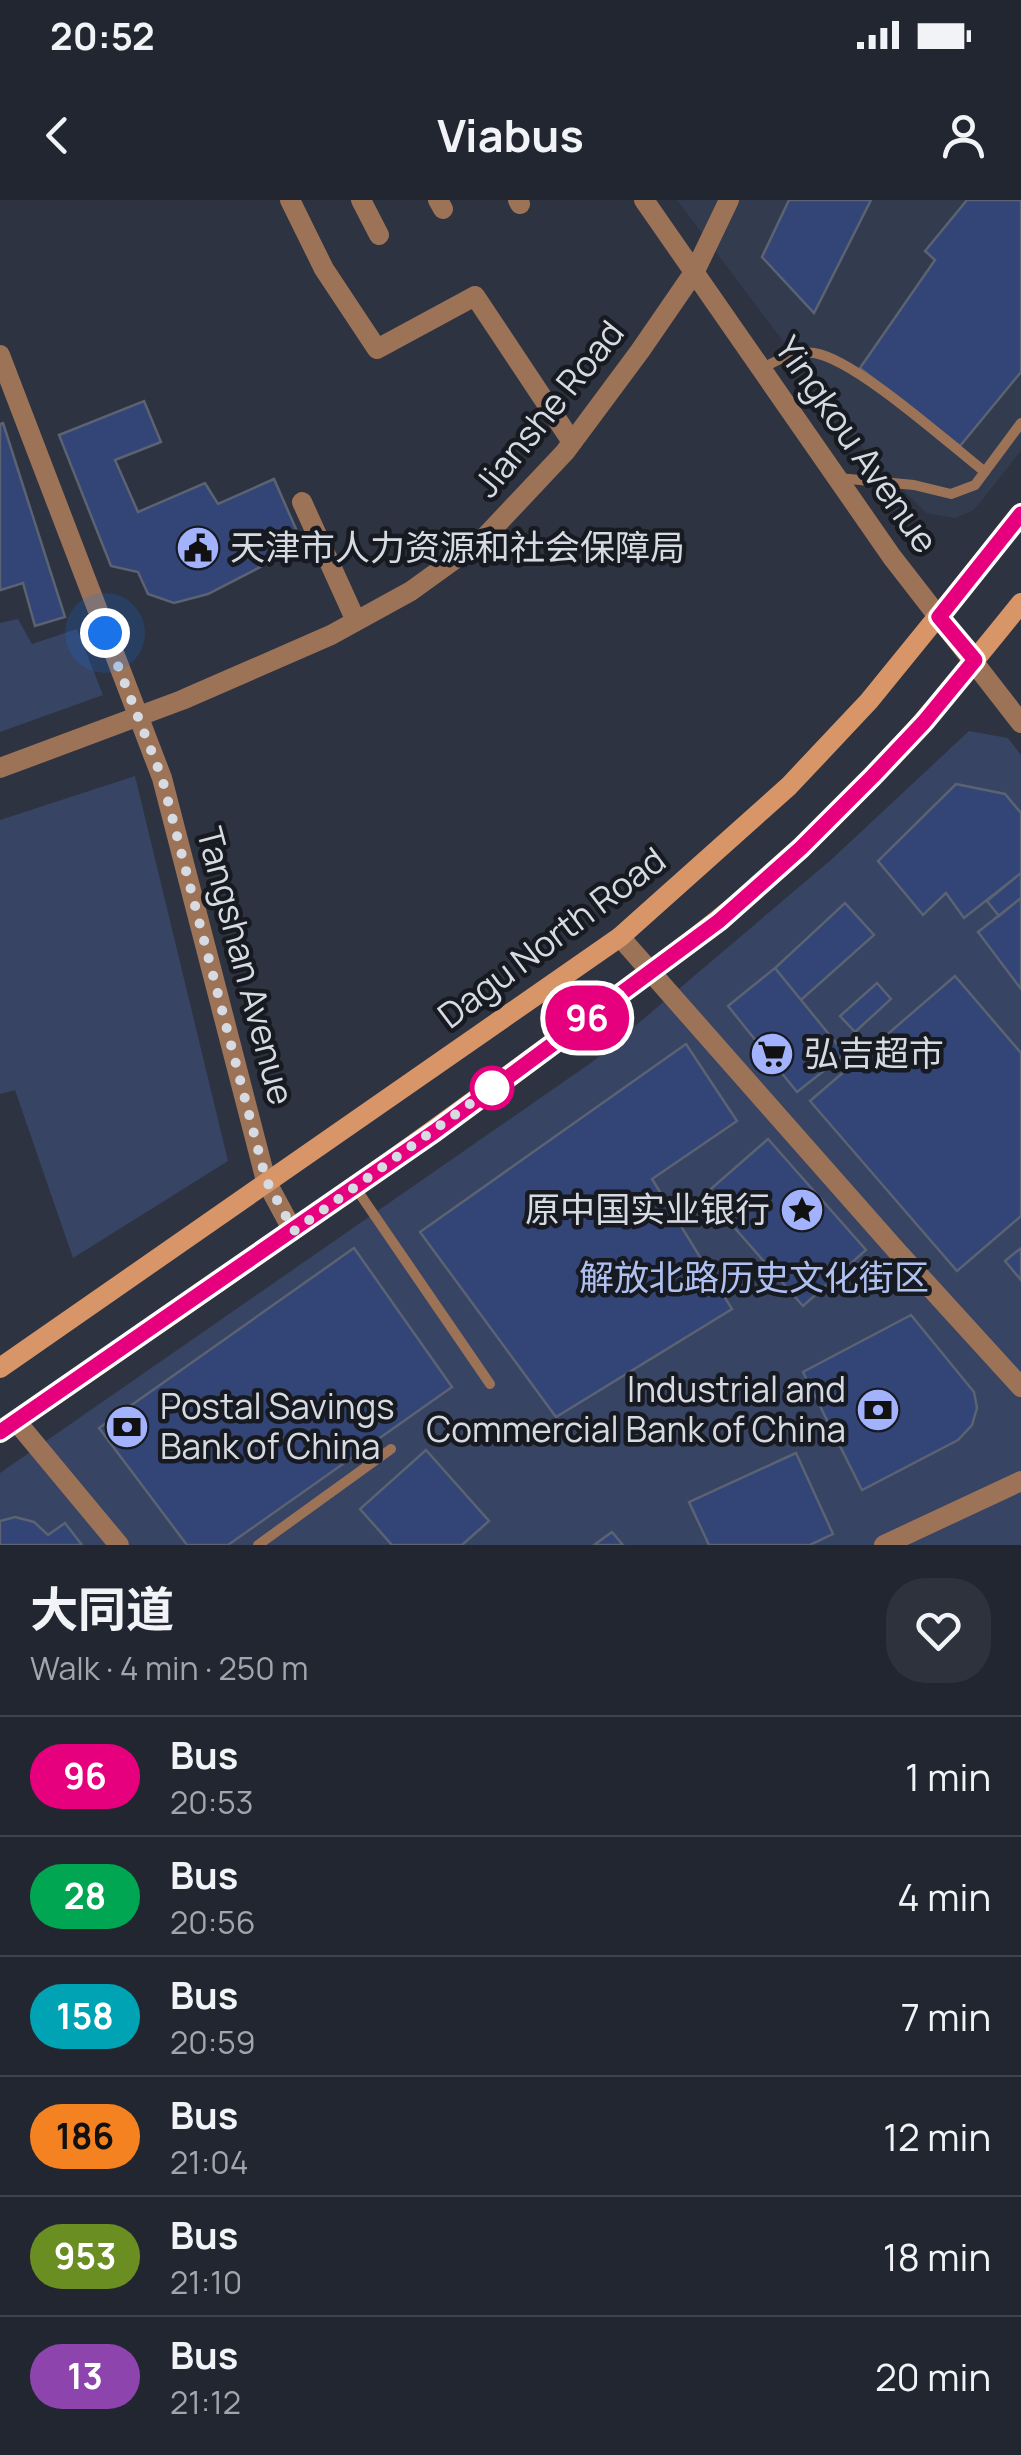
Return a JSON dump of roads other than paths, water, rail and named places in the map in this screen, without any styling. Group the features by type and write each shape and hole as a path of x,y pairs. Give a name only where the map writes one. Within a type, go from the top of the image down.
{"main road":[{"name":"Dagu North Road","path":"0,1368 620,937 790,786 869,700 1021,514"},
{"path":"8,1427 434,1132 719,921 801,848 924,722 1021,602"}],"street":[{"path":"290,200 324,269 377,350 475,296 572,442"},
{"path":"361,200 379,235"},
{"name":"Yingkou Avenue","path":"644,200 838,478 1021,723"},
{"name":"Jianshe Road","path":"0,768 182,700 356,621 410,591 483,539 572,442 695,271 729,200"},
{"name":"Tangshan Avenue","path":"0,340 12,398"},
{"name":"Tangshan Avenue","path":"0,355 12,398 126,668 162,778 266,1180 294,1231"},
{"path":"302,502 356,621"},
{"path":"620,937 1021,1387"},
{"path":"8,1427 118,1545"},
{"path":"884,1545 1021,1481"}],"lane":[{"path":"762,368 782,358 811,352 844,362 985,472"},
{"path":"838,478 950,494 975,485 1021,423"},
{"path":"354,1186 490,1384"},
{"path":"258,1545 391,1449"}],"place":[{"name":"天津市人力资源和社会保障局","path":"198,548"},
{"name":"弘吉超市","path":"772,1054"},
{"name":"原中国实业银行","path":"802,1210"},
{"name":"Industrial and Commercial Bank of China","path":"878,1410"},
{"name":"Postal Savings Bank of China","path":"127,1427"}],"park label":[{"name":"解放北路历史文化街区","path":"754,1278"}]}
